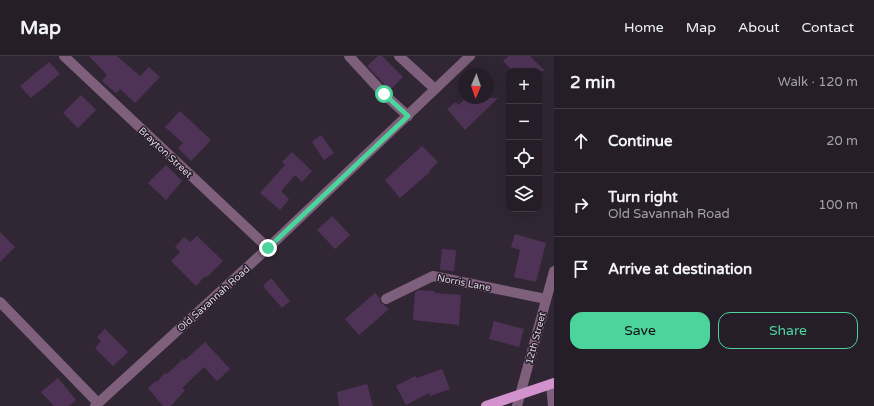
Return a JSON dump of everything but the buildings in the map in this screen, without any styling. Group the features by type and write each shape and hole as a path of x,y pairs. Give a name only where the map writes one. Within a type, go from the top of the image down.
{"main road":[{"path":"486,406 552,384"}],"street":[{"name":"Brayton Street","path":"64,56 268,248"},
{"path":"350,56 384,94 408,116"},
{"path":"399,56 435,90"},
{"name":"Old Savannah Road","path":"96,405 268,248 470,56"},
{"name":"12th Street","path":"517,406 554,271"},
{"name":"Norris Lane","path":"386,299 433,276 546,299"},
{"path":"0,302 96,405"},
{"path":"552,384 553,406"}],"route":[{"path":"268,248 408,116 384,94"}]}
